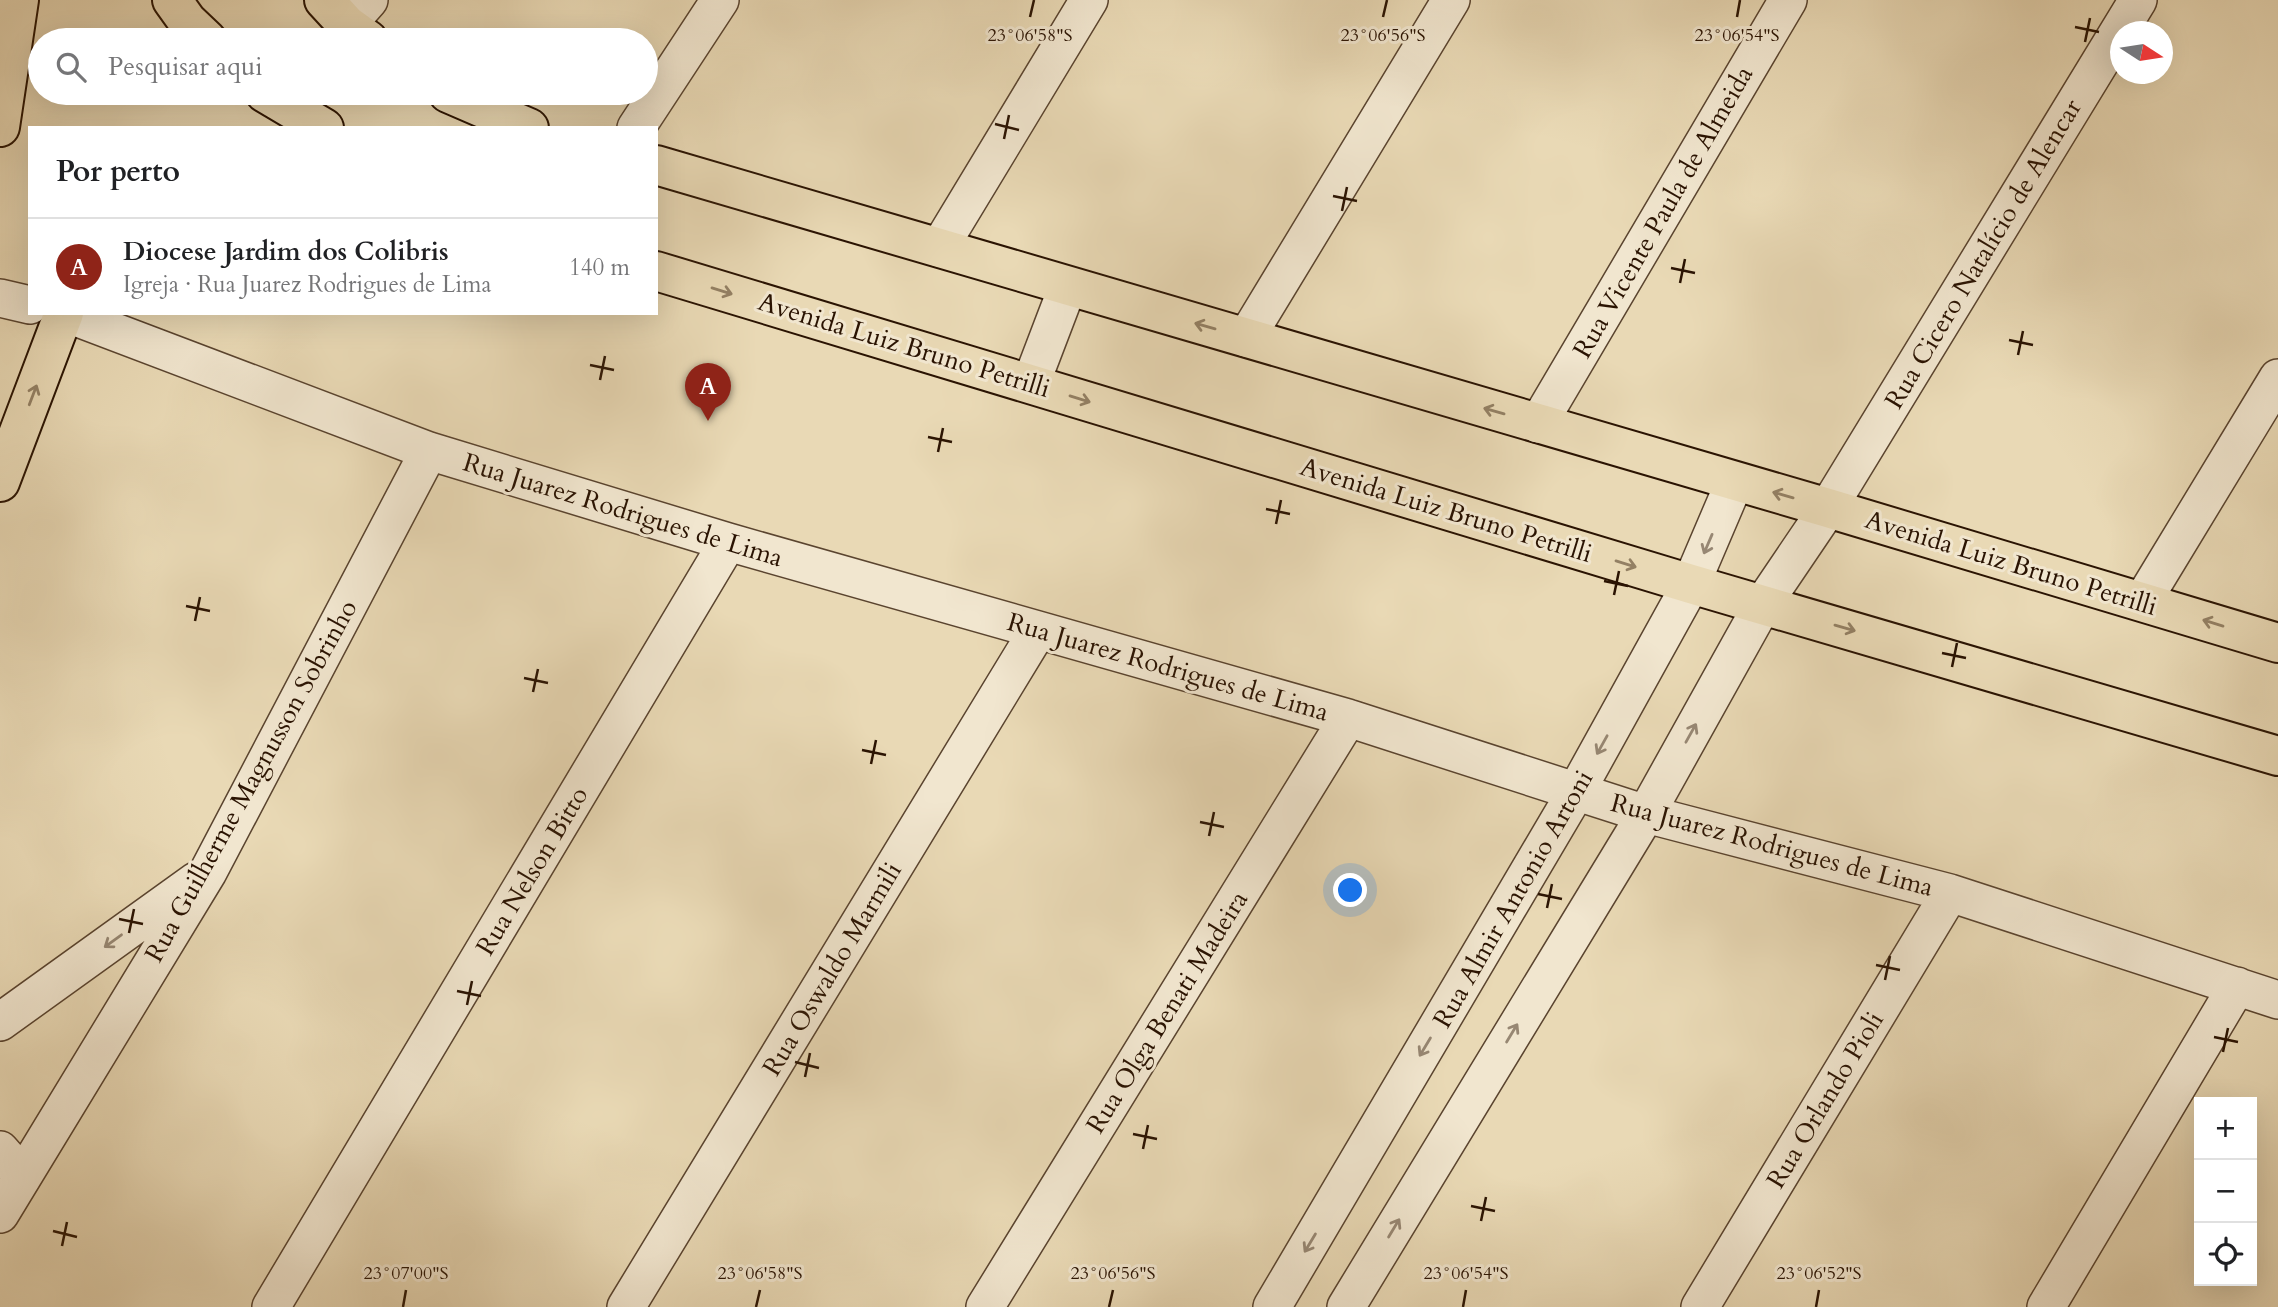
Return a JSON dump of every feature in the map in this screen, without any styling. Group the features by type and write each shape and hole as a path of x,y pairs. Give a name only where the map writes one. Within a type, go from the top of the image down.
{"main road":[{"path":"0,127 19,0"},
{"path":"172,0 194,28"},
{"path":"285,105 321,126"},
{"path":"476,105 524,126"},
{"name":"Avenida Luiz Bruno Petrilli","path":"658,166 1828,508 2278,643"},
{"name":"Avenida Luiz Bruno Petrilli","path":"658,272 1691,584 2278,756"},
{"path":"0,482 63,315"}],"street":[{"path":"658,94 720,0"},
{"path":"939,248 1089,0"},
{"path":"1246,338 1451,0"},
{"name":"Rua Vicente Paula de Almeida","path":"1538,424 1788,0"},
{"name":"Rua Cicero Natalício de Alencar","path":"1828,508 2138,0"},
{"path":"637,126 651,105"},
{"path":"1031,383 1068,286"},
{"path":"0,298 28,305"},
{"name":"Rua Juarez Rodrigues de Lima","path":"69,315 429,451 729,542 1348,718 1646,814 1950,893 2278,1000"},
{"path":"2142,602 2278,378"},
{"name":"Rua Guilherme Magnusson Sobrinho","path":"0,1214 12,1163 208,872 429,451"},
{"name":"Rua Almir Antonio Artoni","path":"1272,1307 1577,790 1691,584 1735,481"},
{"path":"1346,1307 1646,814 1763,604 1828,508"},
{"name":"Rua Nelson Bitto","path":"271,1307 729,542"},
{"name":"Rua Oswaldo Marmili","path":"626,1307 1038,630"},
{"name":"Rua Olga Benati Madeira","path":"985,1307 1348,718"},
{"path":"0,1022 208,872"},
{"name":"Rua Orlando Pioli","path":"1700,1307 1950,893"},
{"path":"2046,1307 2237,986"}],"place":[{"name":"Diocese Jardim dos Colibris","path":"708,421"}]}
